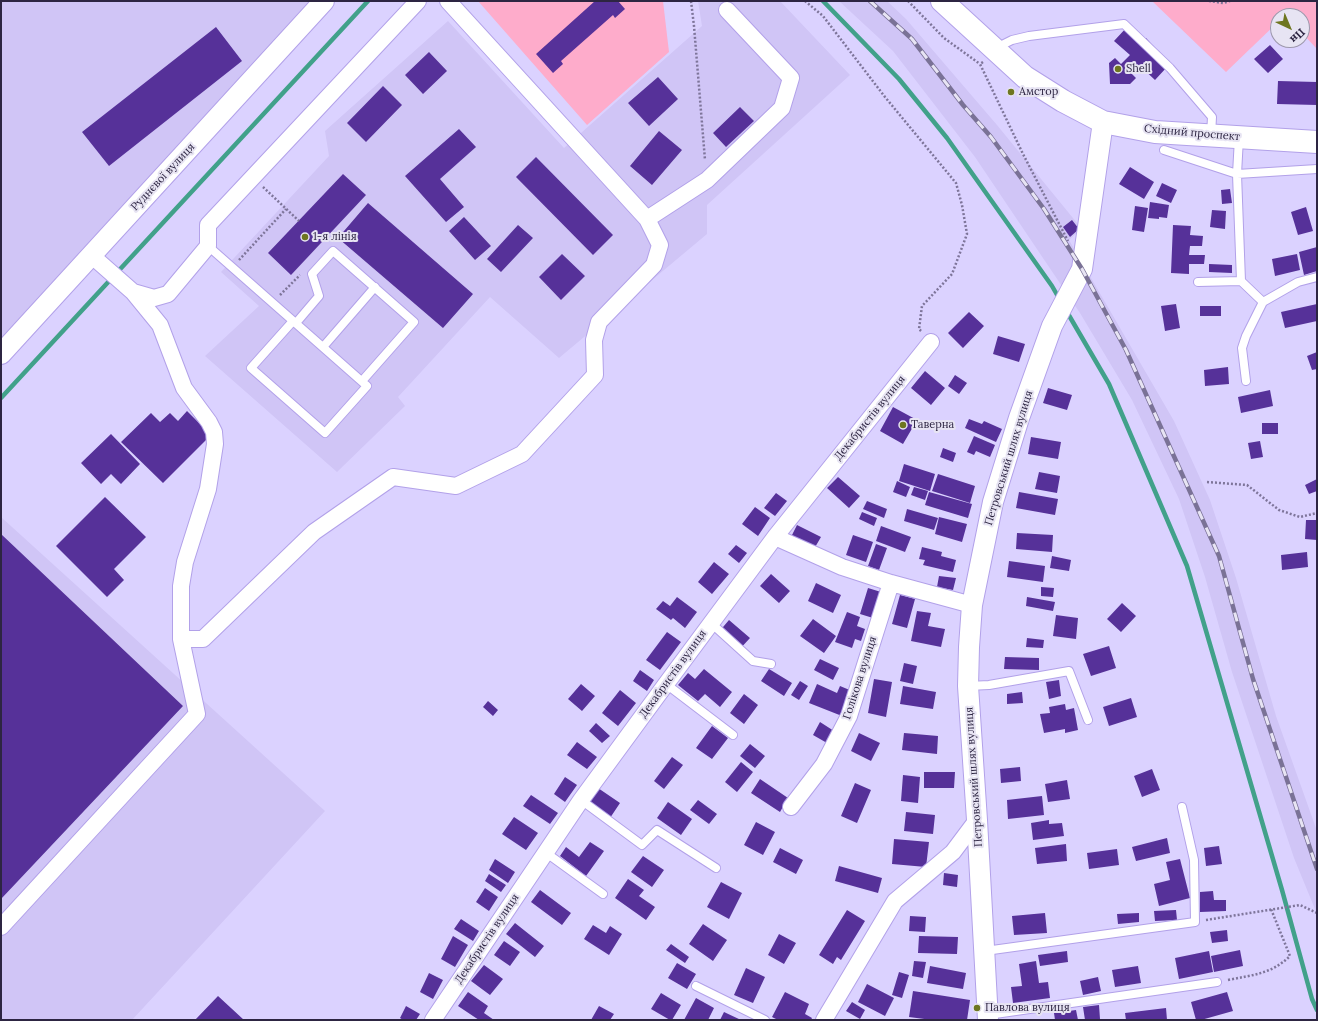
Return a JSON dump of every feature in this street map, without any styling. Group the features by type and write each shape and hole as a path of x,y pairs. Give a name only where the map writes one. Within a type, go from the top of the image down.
{"main road":[{"name":"Східний проспект","path":"942,1 987,56 1063,102 1103,122 1154,132 1317,142"}],"street":[{"name":"Руднєвої вулиця","path":"1,354 324,1"},
{"path":"133,292 154,298 168,294 208,246 208,225 418,1"},
{"path":"181,639 202,639 314,532 393,477 456,486 522,454 595,375 594,340 599,322 654,265 660,245 647,219 448,1"},
{"path":"647,219 707,180 782,108 791,78 727,10"},
{"name":"Петровський шлях вулиця","path":"988,1018 978,820 968,686 972,605 993,502 1018,418 1052,326 1082,269 1103,122"},
{"path":"1,927 197,714 181,639 181,586 185,562 208,489 215,444 214,432 209,422 184,388 160,326 133,292 91,255"},
{"name":"Декабристів вулиця","path":"439,1018 545,852 581,800 775,537 931,342"},
{"path":"775,537 842,567 891,583 972,605"},
{"name":"Голікова вулиця","path":"792,806 824,764 849,716 891,583"},
{"path":"824,1020 895,901 953,852 978,820"}],"lane":[{"path":"987,56 1012,40 1029,36 1124,24 1170,68 1212,117 1211,135"},
{"path":"1240,137 1237,174 1241,281 1263,302"},
{"path":"1164,150 1237,174 1317,170"},
{"path":"208,246 272,303 294,322 323,347 362,381 367,386 326,434 251,368 294,322 319,296 312,274 333,251 414,322 362,381"},
{"path":"1246,381 1242,348 1246,336 1263,302 1298,282 1317,277"},
{"path":"1198,282 1241,281"},
{"path":"323,347 375,288"},
{"path":"711,624 754,661 771,664"},
{"path":"968,686 989,685 1069,671 1088,720"},
{"path":"666,684 733,735"},
{"path":"581,800 642,845 657,830 716,868"},
{"path":"985,951 1195,922 1194,860 1182,807"},
{"path":"545,852 603,894"},
{"path":"988,1018 1217,982"},
{"path":"696,986 765,1020"}],"path":[{"path":"691,1 707,180"},
{"path":"805,1 823,16 885,97 956,183 962,205 967,234 952,274 922,306 918,329 931,342"},
{"path":"908,1 944,38 987,56 1023,154 1067,237 1069,244"},
{"path":"1209,1 1223,3 1230,1"},
{"path":"253,177 299,221"},
{"path":"232,267 286,209"},
{"path":"272,303 302,273"},
{"path":"1207,482 1247,485 1279,510 1300,517 1317,513"},
{"path":"1195,922 1300,905 1317,913"},
{"path":"1217,982 1268,971 1283,963 1290,956 1271,909"}],"shaded area":[{"path":"1,1 316,1 1,345"},
{"path":"478,1 663,1 669,52 587,125"},
{"path":"698,1 780,1 850,75 707,205 707,234 559,358 490,297 398,397 405,406 337,472 205,356 259,306 221,272 329,156 325,131 448,21 564,148 702,26"},
{"path":"839,1 887,1 906,19 997,125 1077,223 1080,230 1069,240 1174,421 1210,500 1236,578 1276,716 1317,831 1317,914 1294,858 1232,672 1205,577 1179,499 1132,400 1080,313 975,157 893,51"},
{"path":"1152,1 1317,1 1317,49 1310,42 1310,8 1270,8 1270,30 1226,72"},
{"path":"1,517 325,811 132,1020 1,1020"}],"building":[{"path":"595,1 618,1 625,9 615,18 613,15 561,61 563,64 553,73 536,54"},
{"path":"216,27 242,61 109,166 82,132"},
{"path":"1127,27 1142,42 1146,38 1155,48 1152,52 1167,67 1155,80 1139,65 1131,73 1136,78 1130,84 1110,84 1109,63 1115,58 1121,64 1130,55 1114,41"},
{"path":"1270,45 1270,48 1273,48 1283,59 1268,73 1254,59"},
{"path":"429,52 447,71 423,94 405,75"},
{"path":"658,77 678,99 649,126 628,103"},
{"path":"1278,81 1317,82 1317,105 1277,104"},
{"path":"383,86 402,105 366,142 347,123"},
{"path":"740,107 754,121 726,147 713,133"},
{"path":"459,129 476,147 440,179 464,207 446,222 405,176"},
{"path":"659,131 682,150 652,185 630,166"},
{"path":"536,157 613,235 593,255 516,177"},
{"path":"1130,167 1154,182 1144,199 1119,184"},
{"name":"1-я лінія","path":"343,174 366,195 291,275 268,253"},
{"path":"1162,183 1177,190 1171,203 1156,196"},
{"path":"1230,189 1232,203 1222,204 1221,190"},
{"path":"1150,202 1169,205 1167,218 1148,218"},
{"path":"368,203 473,294 443,328 338,238"},
{"path":"1135,206 1148,208 1144,232 1132,230"},
{"path":"1306,207 1313,231 1298,235 1291,212"},
{"path":"1212,210 1226,211 1225,229 1210,227"},
{"path":"464,217 491,246 475,260 449,231"},
{"path":"1072,220 1079,229 1070,237 1063,227"},
{"path":"518,225 533,238 501,272 487,259"},
{"path":"1173,225 1191,226 1190,235 1203,236 1202,246 1190,246 1189,255 1205,255 1204,264 1189,264 1189,274 1171,273"},
{"path":"1317,247 1317,271 1304,275 1299,252"},
{"path":"562,254 585,276 561,300 539,277"},
{"path":"1297,254 1300,270 1275,276 1272,259"},
{"path":"1209,264 1232,265 1232,273 1209,272"},
{"path":"1176,304 1180,328 1165,331 1161,306"},
{"path":"1317,304 1317,321 1285,328 1281,312"},
{"path":"1200,306 1221,306 1221,316 1200,316"},
{"path":"969,312 984,326 963,348 948,333"},
{"path":"998,336 1025,344 1019,362 993,354"},
{"path":"1317,352 1317,369 1312,370 1307,356"},
{"path":"1228,367 1229,384 1205,386 1204,370"},
{"path":"925,371 945,388 931,405 911,388"},
{"path":"955,375 967,383 959,394 948,386"},
{"path":"1048,388 1072,395 1067,410 1043,403"},
{"path":"1270,390 1273,406 1241,413 1238,397"},
{"path":"893,407 917,420 903,444 880,431"},
{"path":"187,411 211,435 163,483 121,442 151,413 160,422 170,413 178,421"},
{"path":"969,419 982,424 984,421 1002,429 996,442 965,428"},
{"path":"1262,423 1278,423 1278,434 1262,434"},
{"path":"111,434 140,464 121,484 111,474 101,484 81,463"},
{"path":"974,436 995,445 990,457 976,451 974,455 967,452"},
{"path":"1031,437 1061,442 1058,459 1028,454"},
{"path":"1260,441 1263,457 1251,459 1248,443"},
{"path":"943,448 956,453 953,462 940,457"},
{"path":"904,464 935,474 930,491 899,481"},
{"path":"1039,472 1060,476 1057,493 1035,489"},
{"path":"938,474 975,486 970,503 932,491"},
{"path":"838,477 860,496 849,508 827,488"},
{"path":"1317,479 1317,491 1309,494 1305,485"},
{"path":"897,481 910,487 906,497 893,492"},
{"path":"914,487 928,491 925,500 911,495"},
{"path":"929,492 972,504 968,518 925,505"},
{"path":"1019,492 1058,499 1055,515 1016,508"},
{"path":"776,493 787,501 775,516 764,508"},
{"path":"105,497 146,537 114,569 124,580 107,597 56,546"},
{"path":"867,501 887,509 884,518 863,509"},
{"path":"755,507 770,518 758,536 742,524"},
{"path":"907,509 938,518 934,530 904,521"},
{"path":"862,512 877,518 874,526 859,519"},
{"path":"939,517 967,524 962,542 935,534"},
{"path":"1306,520 1317,520 1317,540 1305,539"},
{"path":"797,525 821,537 814,549 791,537"},
{"path":"881,526 911,537 905,552 876,541"},
{"path":"1017,533 1053,535 1052,552 1016,549"},
{"path":"1,534 183,706 1,899"},
{"path":"853,535 873,542 866,562 846,555"},
{"path":"876,544 887,548 879,570 868,566"},
{"path":"736,545 747,553 739,563 728,554"},
{"path":"922,547 942,552 941,556 956,560 953,572 923,565 925,560 919,559"},
{"path":"1307,552 1308,567 1282,570 1281,555"},
{"path":"1052,556 1071,560 1069,571 1050,568"},
{"path":"1009,561 1045,566 1043,582 1007,577"},
{"path":"714,562 729,574 712,594 698,582"},
{"path":"771,574 790,591 779,603 760,586"},
{"path":"939,576 956,578 953,590 937,587"},
{"path":"816,583 841,595 833,613 808,601"},
{"path":"1041,587 1054,588 1053,597 1041,596"},
{"path":"868,588 881,592 873,618 860,614"},
{"path":"900,595 915,599 907,628 892,624"},
{"path":"677,597 697,612 685,628 673,618 671,620 656,609 663,601 670,606"},
{"path":"1027,597 1055,602 1053,611 1026,606"},
{"path":"1122,603 1136,616 1121,632 1107,619"},
{"path":"917,611 931,613 928,626 945,629 941,647 911,641"},
{"path":"847,612 860,617 857,626 865,629 861,641 855,639 852,648 835,642"},
{"path":"1056,615 1078,618 1076,639 1053,636"},
{"path":"813,619 836,636 824,653 800,636"},
{"path":"729,620 750,638 738,651 718,633"},
{"path":"667,632 681,642 660,670 646,660"},
{"path":"1027,638 1044,640 1043,648 1026,647"},
{"path":"1109,646 1116,668 1091,676 1083,654"},
{"path":"1005,657 1039,658 1039,670 1004,669"},
{"path":"820,659 839,668 833,680 814,670"},
{"path":"904,663 917,666 913,684 900,681"},
{"path":"704,669 732,692 720,707 705,694 698,701 678,685 688,673 695,679"},
{"path":"769,669 792,683 784,696 761,681"},
{"path":"640,670 654,680 647,691 633,681"},
{"path":"874,679 892,682 886,717 868,713"},
{"path":"1059,680 1061,696 1049,699 1046,682"},
{"path":"800,681 808,686 799,700 791,695"},
{"path":"581,684 595,696 582,711 568,699"},
{"path":"817,684 837,693 840,686 852,691 842,716 809,703"},
{"path":"903,686 936,692 933,709 900,704"},
{"path":"620,690 636,703 618,726 602,713"},
{"path":"1022,692 1023,703 1007,704 1007,694"},
{"path":"744,694 758,705 744,724 730,713"},
{"path":"1131,698 1137,717 1109,726 1103,707"},
{"path":"488,701 498,710 493,716 483,707"},
{"path":"1065,704 1066,710 1074,708 1078,730 1065,733 1065,729 1044,733 1040,714 1050,713 1049,707"},
{"path":"820,722 834,731 827,743 813,735"},
{"path":"596,723 610,736 602,743 589,731"},
{"path":"712,726 728,738 712,759 696,748"},
{"path":"859,733 880,743 871,761 851,751"},
{"path":"904,733 938,736 937,754 902,750"},
{"path":"577,742 597,757 587,769 567,755"},
{"path":"750,744 765,756 755,768 740,756"},
{"path":"672,757 683,765 664,789 654,781"},
{"path":"741,762 753,772 737,792 725,782"},
{"path":"1020,767 1021,781 1001,783 1000,769"},
{"path":"1152,769 1160,790 1142,797 1134,776"},
{"path":"924,772 955,772 954,788 924,788"},
{"path":"903,775 920,777 918,803 901,801"},
{"path":"565,777 577,785 565,802 554,794"},
{"path":"760,779 788,798 780,812 751,793"},
{"path":"1067,780 1070,799 1048,802 1045,784"},
{"path":"855,783 871,790 857,823 841,816"},
{"path":"598,788 620,803 610,818 588,802"},
{"path":"531,795 558,813 550,824 523,806"},
{"path":"1042,796 1044,815 1008,819 1007,800"},
{"path":"698,800 717,814 709,824 690,810"},
{"path":"668,802 692,819 681,835 657,818"},
{"path":"906,812 935,815 933,834 904,831"},
{"path":"514,817 538,833 526,850 502,834"},
{"path":"1049,820 1049,824 1062,823 1064,836 1033,840 1031,823"},
{"path":"756,822 775,832 763,855 744,845"},
{"path":"1167,838 1170,853 1136,861 1132,847"},
{"path":"894,839 929,842 926,867 892,864"},
{"path":"590,842 604,851 586,876 560,856 566,847 579,857"},
{"path":"1066,844 1067,861 1037,864 1035,848"},
{"path":"1219,846 1222,864 1206,866 1204,848"},
{"path":"780,848 803,860 796,874 773,862"},
{"path":"1117,849 1119,865 1089,869 1087,853"},
{"path":"643,856 664,870 652,887 631,872"},
{"path":"495,859 515,872 508,883 489,870"},
{"path":"1180,859 1190,898 1159,906 1154,884 1170,880 1166,862"},
{"path":"839,866 882,878 878,893 835,881"},
{"path":"944,873 958,875 957,887 943,885"},
{"path":"489,874 506,885 501,892 485,881"},
{"path":"628,879 644,890 639,896 655,907 646,920 615,898"},
{"path":"721,882 742,893 729,919 707,907"},
{"path":"485,888 498,897 489,911 476,902"},
{"path":"540,890 571,913 562,925 531,902"},
{"path":"1213,891 1214,900 1226,900 1226,911 1200,912 1200,892"},
{"path":"847,910 865,921 841,960 837,957 833,964 819,955"},
{"path":"1176,910 1177,920 1155,921 1154,911"},
{"path":"1045,913 1047,933 1014,935 1012,916"},
{"path":"1139,913 1139,922 1118,924 1117,914"},
{"path":"910,916 926,917 925,932 909,931"},
{"path":"461,919 479,931 473,941 454,929"},
{"path":"515,923 544,946 535,957 506,934"},
{"path":"703,924 727,940 713,961 689,944"},
{"path":"593,925 606,933 610,926 622,934 609,955 584,939"},
{"path":"1227,930 1228,941 1212,943 1210,932"},
{"path":"779,934 796,943 784,964 768,955"},
{"path":"453,936 468,945 455,967 441,959"},
{"path":"919,936 958,937 957,954 918,953"},
{"path":"504,941 520,952 510,966 494,955"},
{"path":"671,944 689,957 685,963 666,950"},
{"path":"1240,950 1243,966 1214,972 1211,956"},
{"path":"1067,951 1068,962 1040,966 1038,955"},
{"path":"1209,951 1213,972 1179,979 1175,958"},
{"path":"914,961 926,962 923,978 912,976"},
{"path":"1036,961 1039,983 1048,982 1050,998 1013,1003 1011,987 1022,986 1019,964"},
{"path":"677,963 696,974 687,989 668,978"},
{"path":"484,965 503,979 490,995 471,981"},
{"path":"930,966 966,973 963,989 927,983"},
{"path":"1138,966 1141,983 1115,987 1112,970"},
{"path":"746,968 765,977 753,1003 734,995"},
{"path":"899,972 909,975 902,998 892,995"},
{"path":"429,973 443,980 433,999 420,992"},
{"path":"1098,977 1101,991 1083,995 1080,981"},
{"path":"867,984 894,998 885,1016 858,1002"},
{"path":"913,991 970,1000 967,1020 932,1020 909,1017"},
{"path":"468,992 488,1006 484,1013 494,1020 479,1020 458,1006"},
{"path":"785,992 809,1004 805,1014 812,1018 811,1020 778,1020 772,1017"},
{"path":"1227,992 1233,1011 1196,1020 1191,1002"},
{"path":"661,993 681,1005 672,1020 651,1009"},
{"path":"218,996 244,1020 195,1020"},
{"path":"696,998 714,1008 708,1020 684,1020"},
{"path":"852,1002 865,1010 860,1019 846,1011"},
{"path":"1099,1005 1100,1019 1085,1020 1083,1007"},
{"path":"406,1006 420,1014 416,1020 403,1020 400,1018"},
{"path":"599,1006 614,1014 610,1020 591,1020"},
{"path":"1166,1008 1167,1020 1126,1020 1125,1013"},
{"path":"1076,1010 1078,1020 1055,1020 1054,1013"},
{"path":"724,1012 741,1020 720,1020"}],"waterway":[{"path":"1,398 368,1"},
{"path":"823,1 899,79 947,138 1052,286 1060,300"},
{"path":"1067,312 1109,384 1187,566 1282,890 1312,999 1317,1010"}],"railway":[{"path":"870,1 912,39 963,105 991,137 1044,209 1082,269 1126,350 1219,556 1253,679 1317,869"}],"place":[{"name":"Shell","path":"1118,69"},
{"name":"Амстор","path":"1011,92"},
{"name":"1-я лінія","path":"305,237"},
{"name":"Таверна","path":"903,425"},
{"name":"Павлова вулиця","path":"977,1008"}]}
